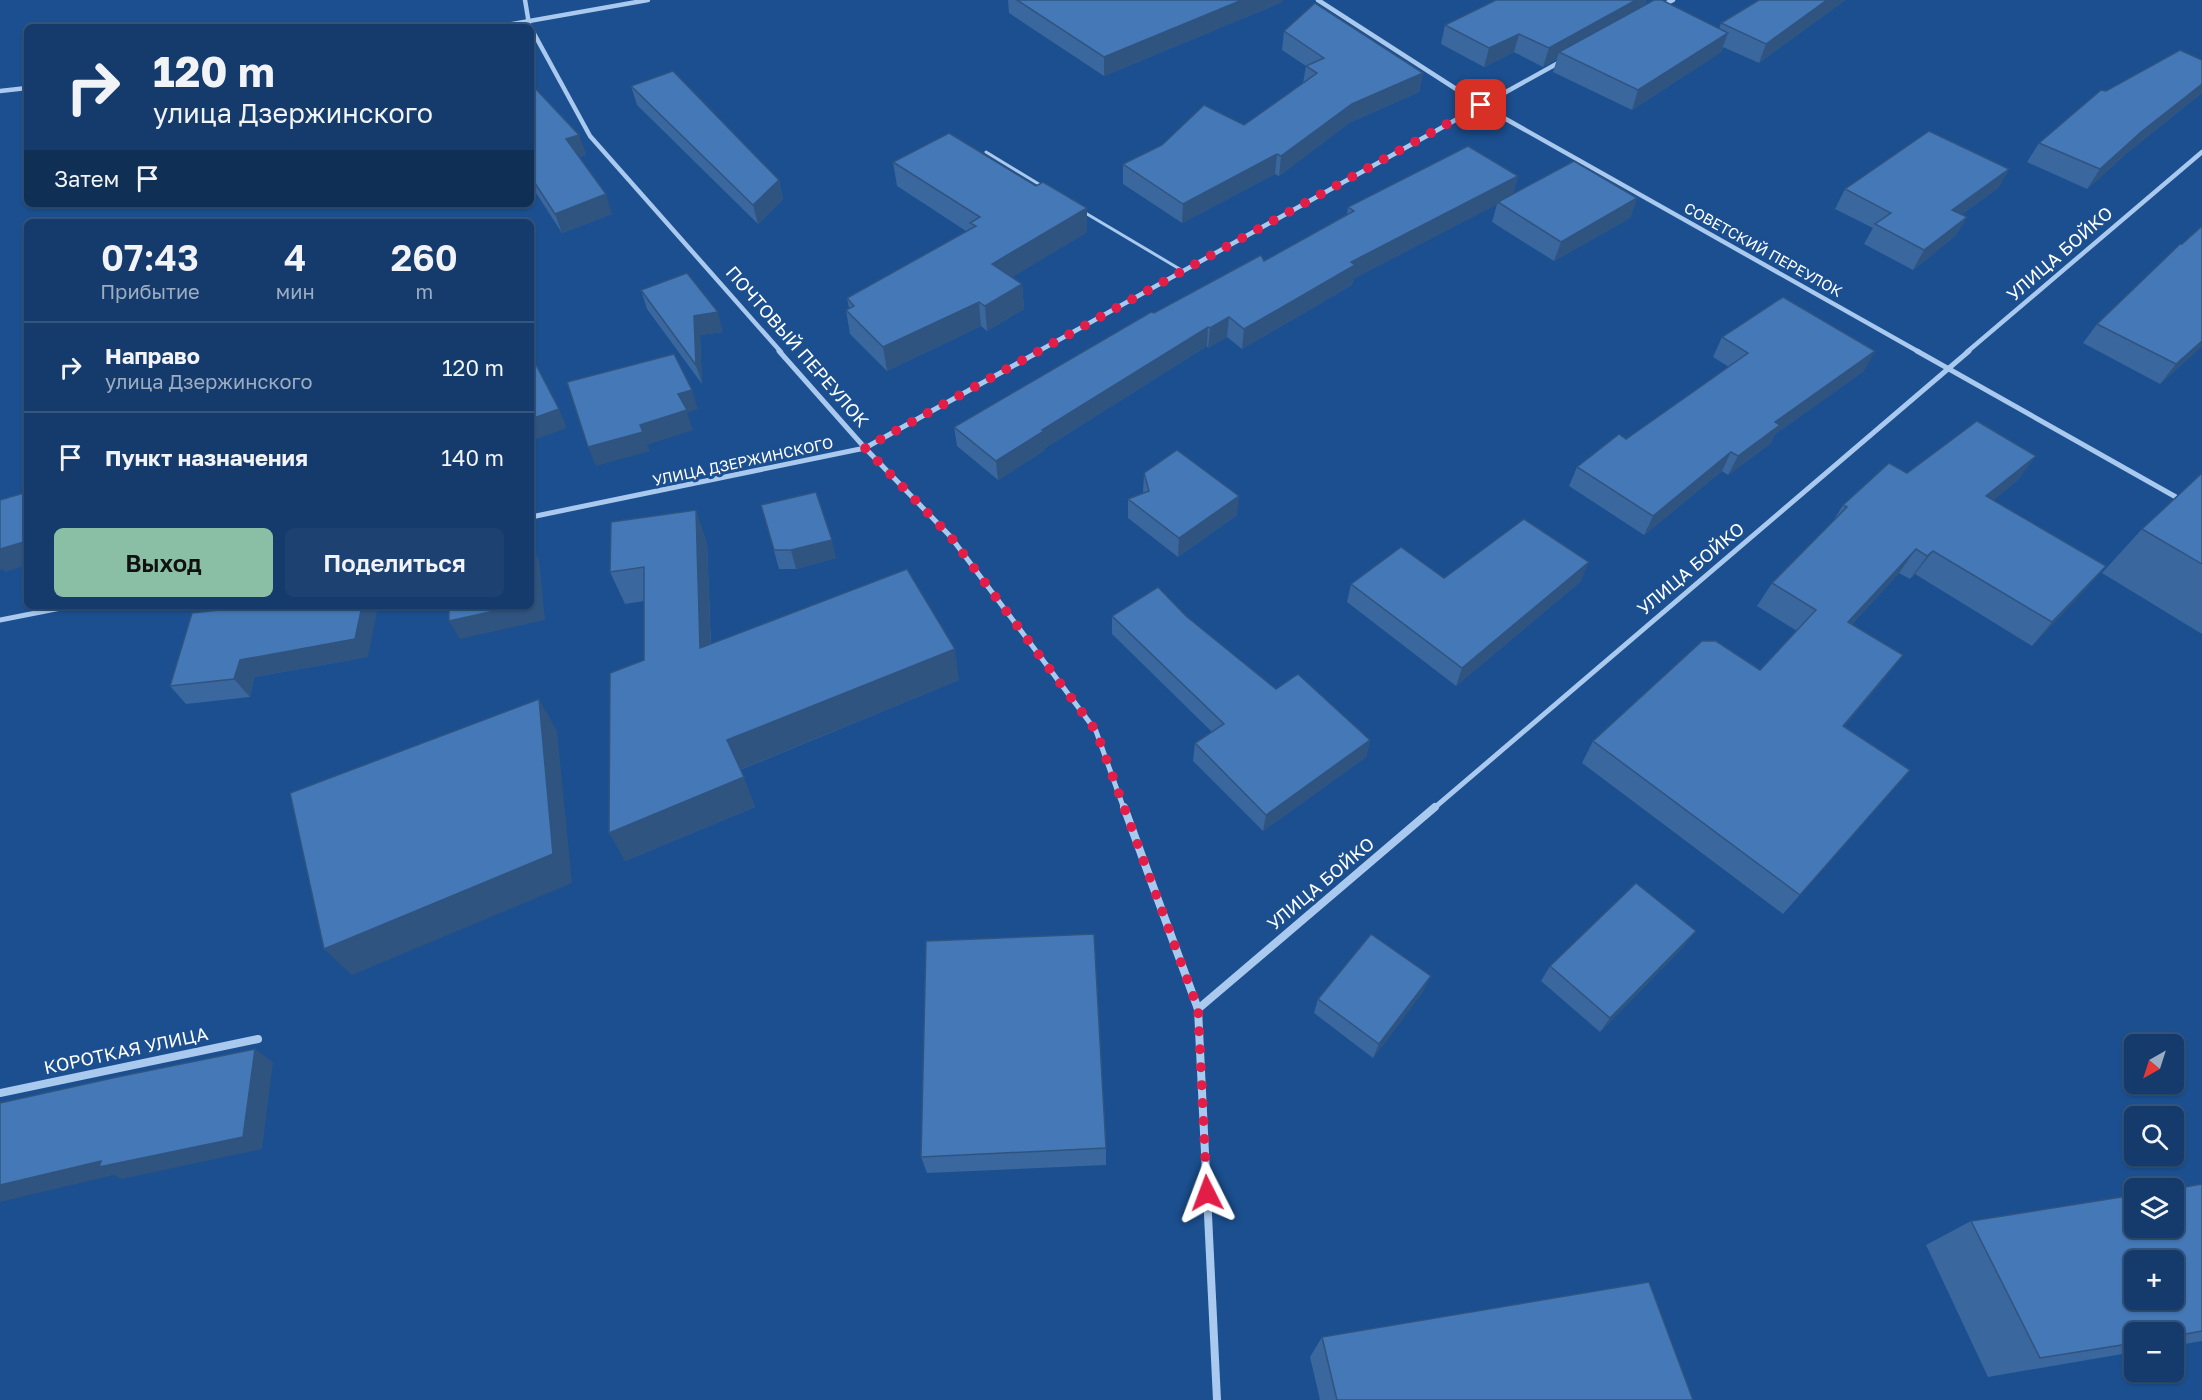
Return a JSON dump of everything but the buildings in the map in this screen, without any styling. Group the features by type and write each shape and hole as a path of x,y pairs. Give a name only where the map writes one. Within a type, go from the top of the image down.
{"street":[{"name":"ПОЧТОВЫЙ ПЕРЕУЛОК","path":"525,0 530,24"},
{"path":"534,25 648,0"},
{"name":"СОВЕТСКИЙ ПЕРЕУЛОК","path":"1318,0 1481,105 2192,506"},
{"path":"1653,11 1673,0"},
{"name":"ПОЧТОВЫЙ ПЕРЕУЛОК","path":"534,33 591,136 865,448 950,536 1096,731 1198,1009 1217,1400"},
{"name":"УЛИЦА ДЗЕРЖИНСКОГО","path":"534,516 865,448 1562,61"},
{"path":"0,91 24,88"},
{"name":"УЛИЦА БОЙКО","path":"1198,1009 2202,152"},
{"path":"0,620 56,609"},
{"name":"КОРОТКАЯ УЛИЦА","path":"0,1093 258,1039"}],"lane":[{"path":"986,153 1045,188"},
{"path":"1074,206 1183,271"}],"route":[{"path":"1207,1193 1198,1009 1096,731 950,536 865,448 1481,105"}]}
